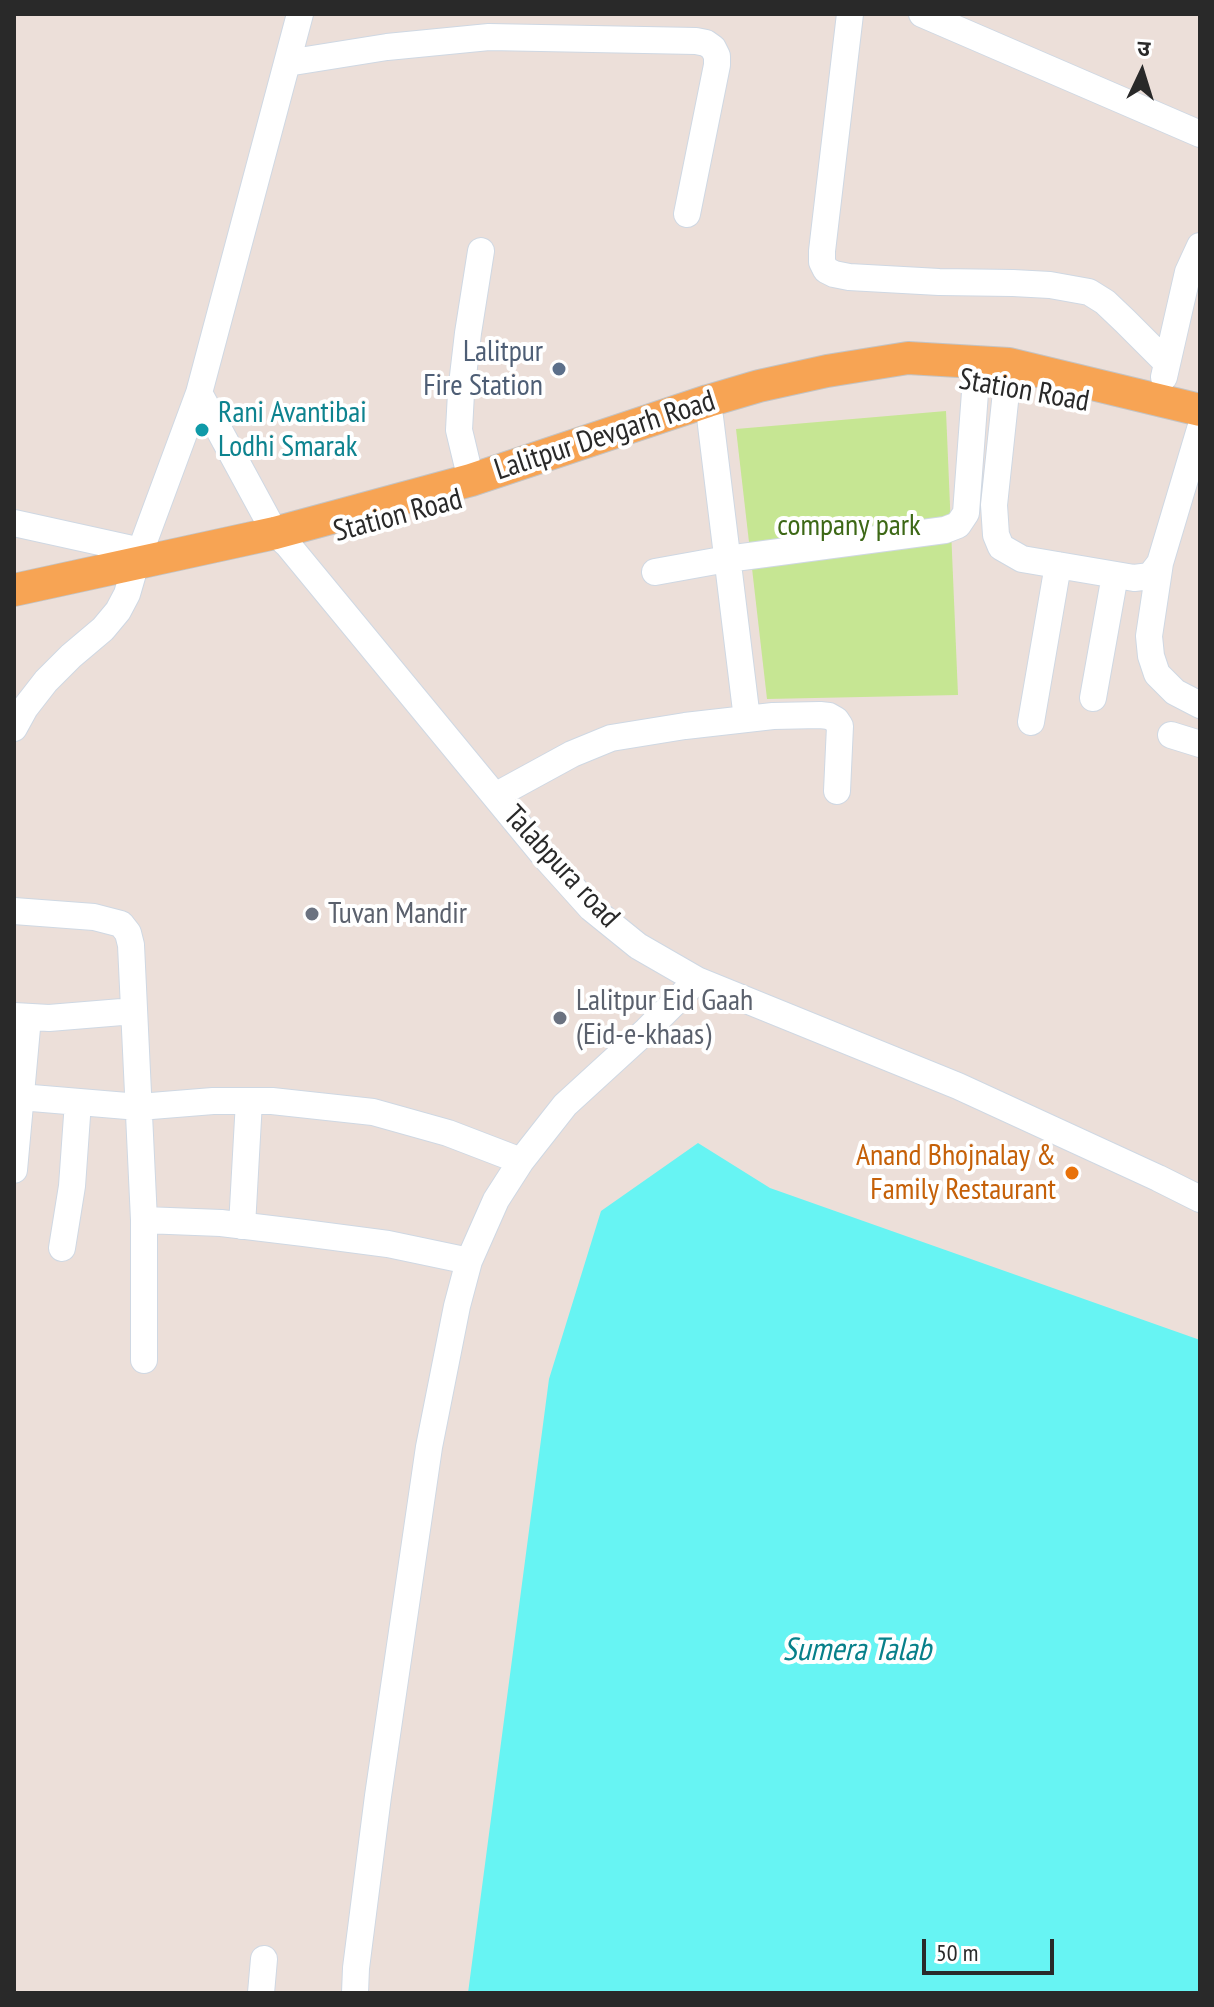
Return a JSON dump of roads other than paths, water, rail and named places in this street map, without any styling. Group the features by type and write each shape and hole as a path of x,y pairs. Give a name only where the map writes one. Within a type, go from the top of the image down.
{"main road":[{"name":"Lalitpur Devgarh Road","path":"14,590 136,564 282,539 759,386 908,358 1200,410"},
{"name":"Station Road","path":"282,539 495,490 710,417 776,398 880,379 915,375 997,375 1116,409 1200,422"},
{"path":"14,607 136,564"}],"street":[{"path":"14,728 46,681 103,629 127,594 199,393 300,14"},
{"path":"850,14 822,251 826,270 849,277 1050,285 1089,292 1105,302 1167,363"},
{"path":"922,14 1200,134"},
{"path":"287,63 387,47 489,37 706,43 713,48 717,65 687,214"},
{"path":"1160,401 1188,272 1200,246"},
{"path":"471,480 459,430 468,333 481,251"},
{"path":"655,572 727,559 945,530 958,525 966,513 997,375"},
{"path":"997,375 994,505 996,535 1001,547 1022,559 1134,578 1150,576 1160,563"},
{"name":"Talabpura road","path":"199,393 282,539 546,858 591,908 638,946 697,980 958,1086 1200,1199"},
{"path":"710,417 747,719"},
{"path":"1200,429 1160,563 1149,636 1157,674 1175,692 1200,705"},
{"path":"14,523 136,564"},
{"path":"1031,722 1058,565"},
{"path":"1093,698 1115,575"},
{"path":"495,796 572,754 611,738 747,719 820,715 829,716 840,726 837,791"},
{"path":"1171,735 1200,744"},
{"path":"14,911 94,917 121,924 128,933 144,1220 144,1360"},
{"path":"355,1993 378,1796 429,1447 469,1261 496,1200 521,1161 565,1105 697,980"},
{"path":"14,1170 20,1097 21,1017 49,1018 134,1011"},
{"path":"20,1097 139,1107 213,1101 272,1101 373,1112 448,1133 521,1161"},
{"path":"242,1226 249,1101"},
{"path":"62,1248 72,1186 78,1102"},
{"path":"144,1220 242,1226 388,1244 469,1261"},
{"path":"261,1993 264,1959"}],"water":[{"name":"Sumera Talab","path":"698,1143 770,1188 1200,1340 1200,1993 468,1993 549,1379 601,1211"}],"place":[{"name":"Lalitpur Fire Station","path":"559,369"},
{"name":"Rani Avantibai Lodhi Smarak","path":"202,430"},
{"name":"Tuvan Mandir","path":"312,914"},
{"name":"Lalitpur Eid Gaah (Eid-e-khaas)","path":"560,1018"},
{"name":"Anand Bhojnalay & Family Restaurant","path":"1072,1173"}],"park label":[{"name":"company park","path":"849,526"}]}
